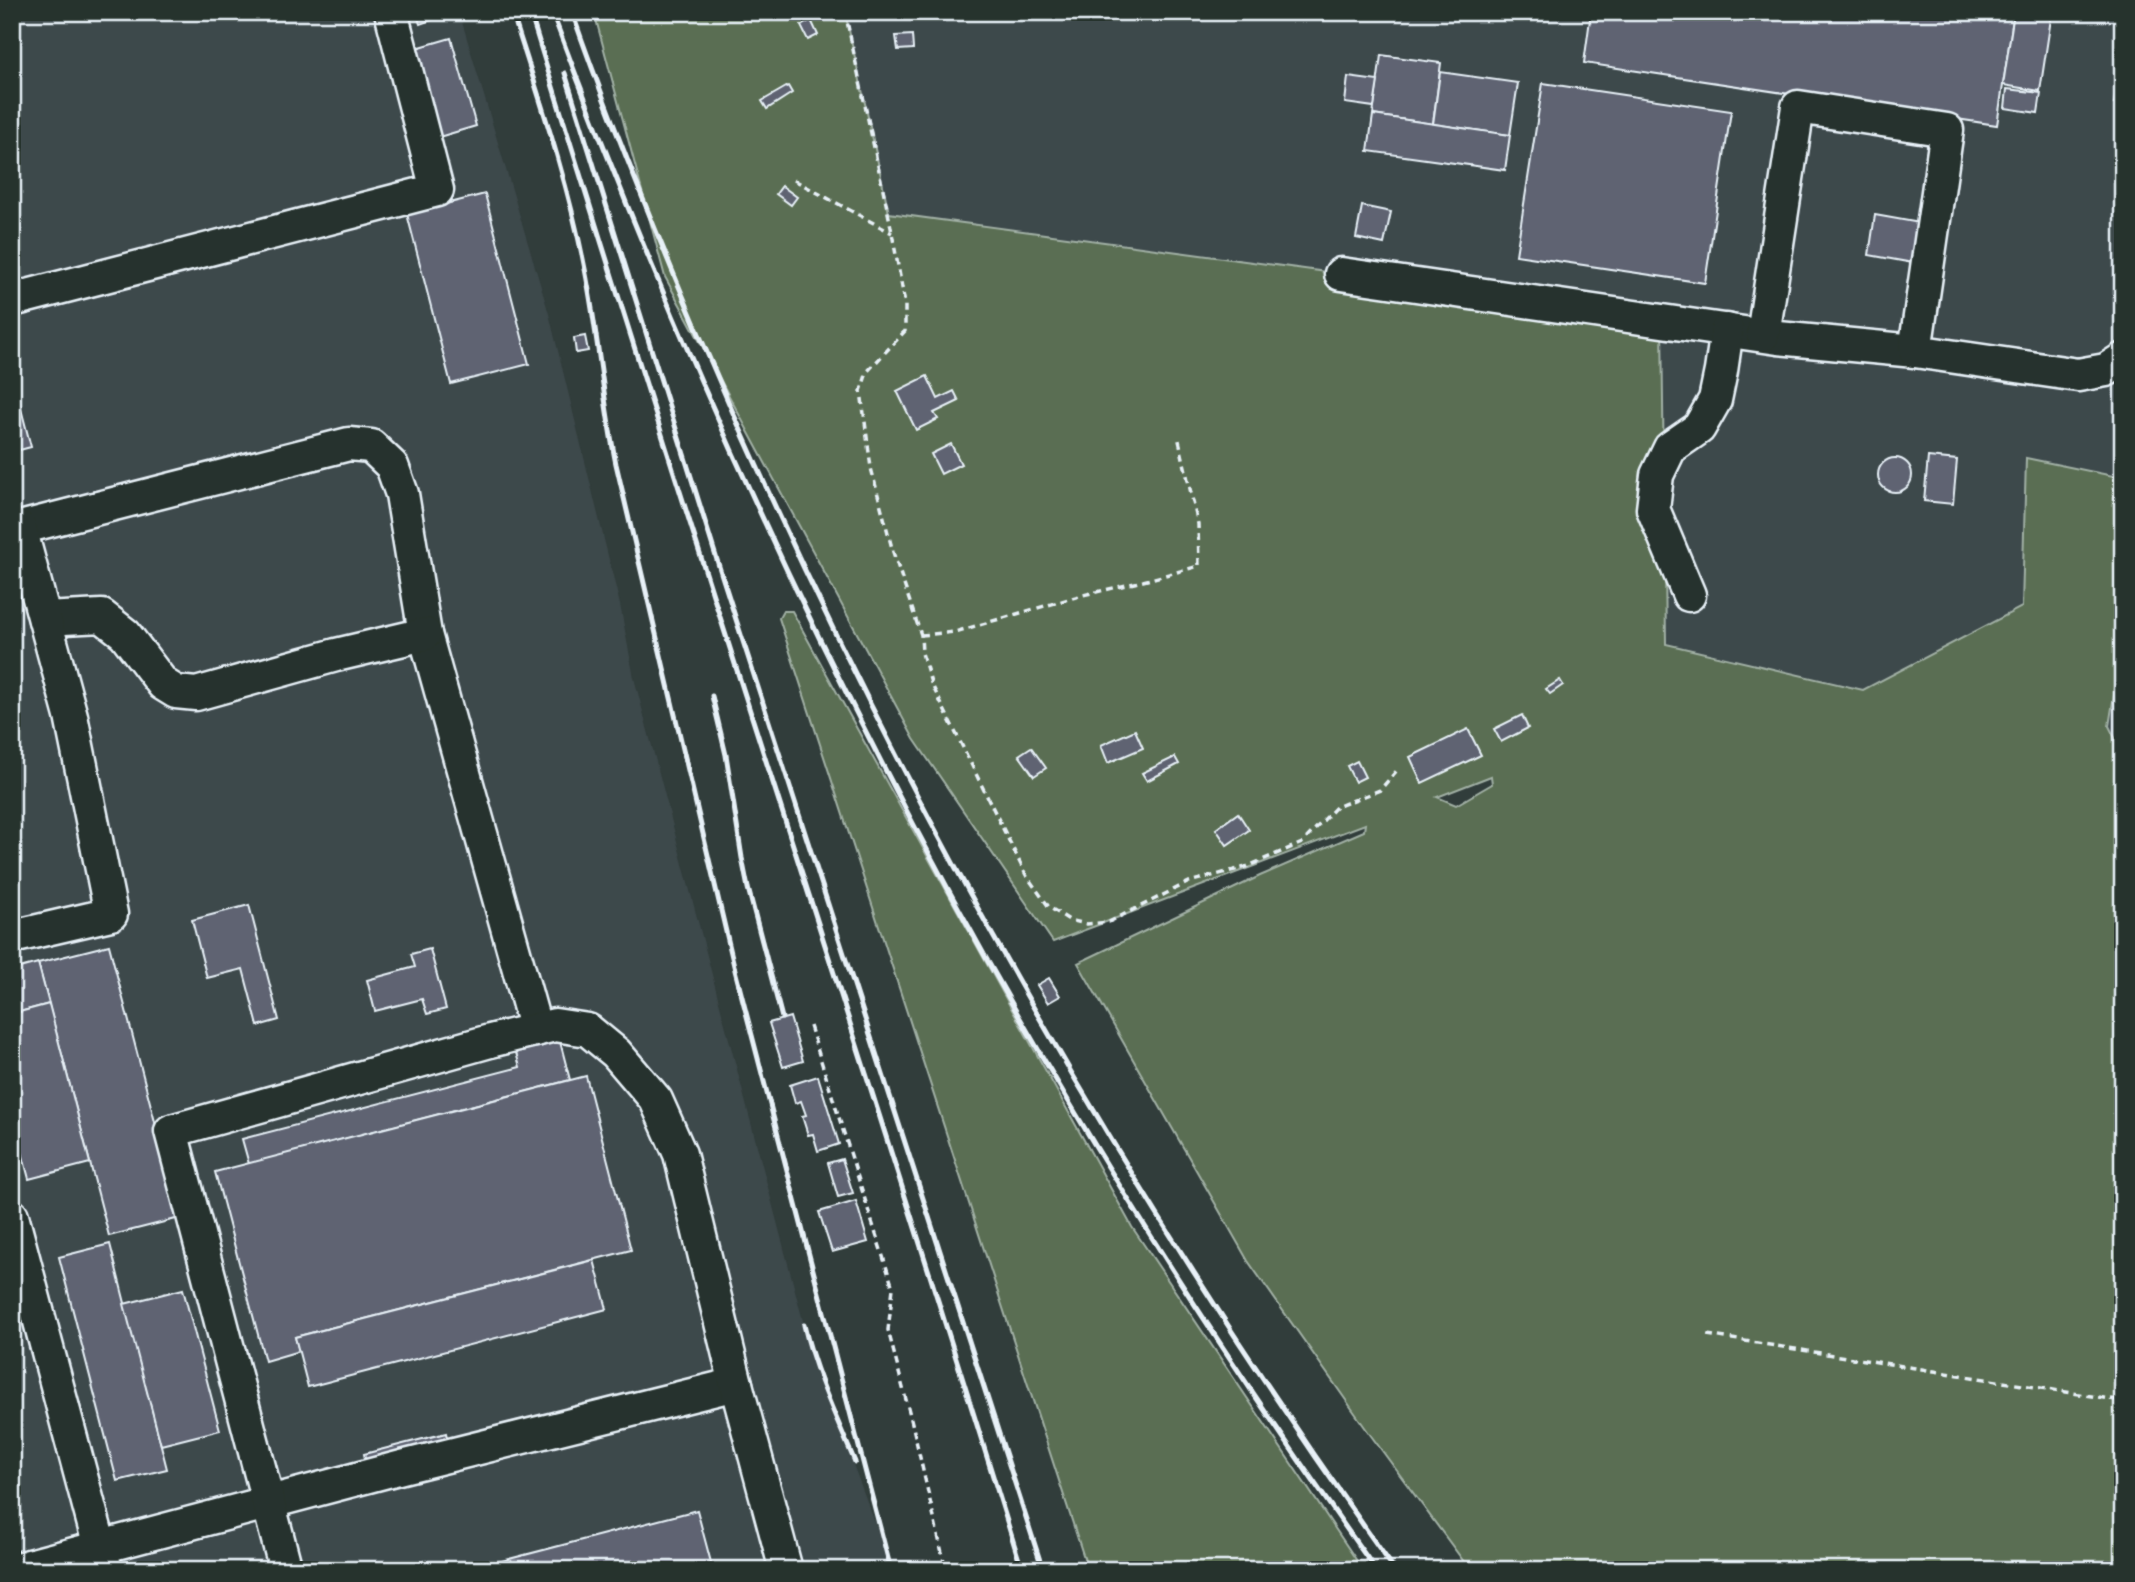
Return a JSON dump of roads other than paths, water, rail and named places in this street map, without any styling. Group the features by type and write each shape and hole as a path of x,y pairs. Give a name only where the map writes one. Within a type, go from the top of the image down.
{"lane":[{"path":"12,300 437,190 391,12"},
{"path":"1763,335 1798,107 1947,130 1915,351"},
{"path":"1341,274 1763,335 1915,351 2078,375 2106,370 2123,359"},
{"path":"1689,595 1653,509 1657,475 1670,448 1699,428 1714,400 1727,330"},
{"path":"12,937 111,914 71,716 45,619 16,529 349,444 371,446 392,466 402,494 425,634 536,1030"},
{"path":"45,619 102,616 125,634 163,684 176,692 196,694 336,655 425,634"},
{"path":"286,1570 171,1131 555,1025 588,1030 616,1053 656,1100 680,1154 736,1384 786,1570"},
{"path":"14,1233 103,1559"},
{"path":"14,1570 103,1559 269,1503 736,1384"}],"railway":[{"path":"512,12 552,140 578,236 590,293 616,464 735,970 891,1570"},
{"path":"530,12 1022,1570"},
{"path":"552,12 663,293 723,431 786,569 921,839 993,971 1142,1221 1256,1397 1376,1570"},
{"path":"572,12 649,214 771,497 847,657 928,815 1013,971 1102,1125 1293,1424 1395,1570"},
{"path":"565,73 722,576 1043,1570"},
{"path":"712,696 726,755 748,888 782,1018"},
{"path":"804,1325 820,1378 855,1462"}]}
